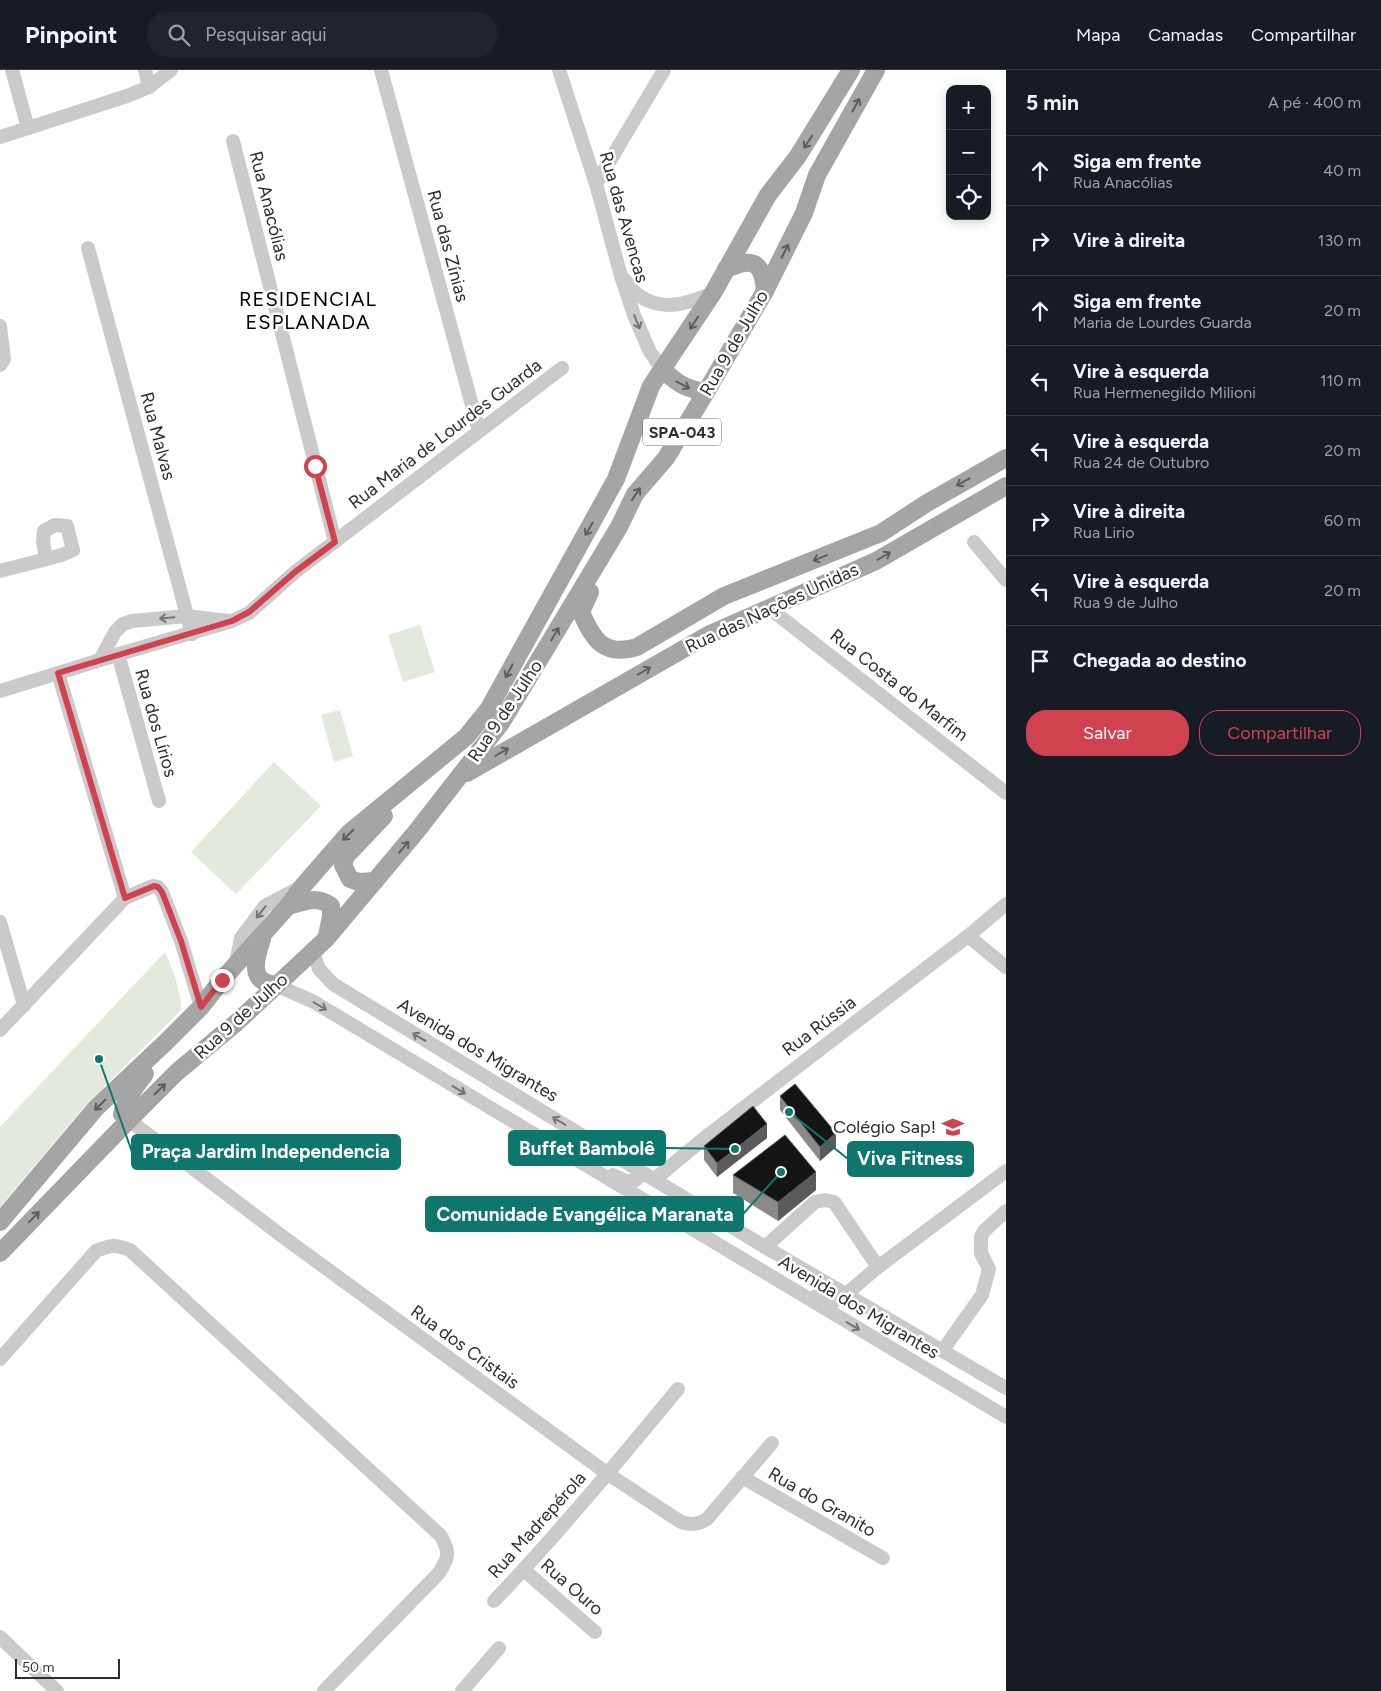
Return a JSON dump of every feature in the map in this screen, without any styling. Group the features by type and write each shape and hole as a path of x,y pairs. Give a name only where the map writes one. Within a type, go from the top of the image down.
{"main road":[{"name":"Rua 9 de Julho","path":"0,1222 96,1108 201,1007 236,963 288,906 348,833 466,737 488,710 616,479 651,386 713,293 768,195 798,156 851,70"},
{"name":"Rua 9 de Julho","path":"0,1252 177,1072 236,1024 313,952 375,881 460,777 501,723 619,527 635,494 666,458 765,291 804,213 817,175 876,70"},
{"path":"726,269 740,263 752,263 761,273 765,291"},
{"path":"663,370 681,386 706,392"},
{"name":"Rua das Nações Unidas","path":"619,527 581,612 596,641 604,646 624,651 637,647 724,596 881,533 926,503 1006,458"},
{"name":"Rua das Nações Unidas","path":"460,777 708,635 876,560 1006,486"},
{"path":"375,881 359,882 350,879 342,865 346,856 380,820 454,760 466,737"},
{"path":"288,906 317,899 330,906 331,916 326,938"},
{"path":"266,930 254,961 256,973 267,984 276,985"},
{"path":"128,1120 122,1114 128,1096 144,1074 163,1056 167,1041"}],"street":[{"path":"12,70 28,128"},
{"path":"145,70 149,87"},
{"path":"0,137 127,96 149,87 171,70"},
{"name":"Rua das Zínias","path":"381,70 479,431"},
{"name":"Rua das Avencas","path":"559,70 596,184 621,276 634,315 650,352 663,370"},
{"path":"596,184 664,70"},
{"name":"Rua Anacólias","path":"233,141 335,542"},
{"name":"Rua Malvas","path":"88,248 192,634"},
{"path":"621,276 638,294 655,302 669,305 687,303 713,293"},
{"path":"0,326 4,359 0,365"},
{"name":"Rua Maria de Lourdes Guarda","path":"0,691 118,654 192,634 232,621 249,612 295,572 562,368"},
{"path":"974,542 1006,580"},
{"path":"0,571 46,558"},
{"name":"Rua Costa do Marfim","path":"769,608 1006,793"},
{"path":"100,660 115,632 123,624 144,619 187,616 232,621"},
{"name":"Rua dos Lírios","path":"118,654 159,801"},
{"path":"58,673 125,898"},
{"path":"0,1030 125,898 154,886 158,887 162,892 181,941 201,1007"},
{"path":"236,963 241,938 266,906 302,887"},
{"name":"Rua Rússia","path":"655,1179 706,1136 968,936 1006,904"},
{"path":"0,922 24,1005"},
{"path":"968,936 1006,967"},
{"name":"Avenida dos Migrantes","path":"313,952 319,969 333,984 765,1247 845,1295 956,1357 1006,1388"},
{"name":"Avenida dos Migrantes","path":"276,985 314,1002 1006,1416"},
{"name":"Rua dos Cristais","path":"128,1120 286,1239 608,1474 681,1522 690,1525 699,1524 706,1519 772,1443"},
{"name":"Avenida dos Migrantes","path":"531,1133 550,1136 619,1179 636,1180 638,1178 636,1167"},
{"path":"845,1295 878,1267 1006,1171"},
{"path":"765,1247 815,1202 825,1200 834,1202 878,1267"},
{"path":"943,1350 982,1295 988,1269 981,1253 981,1237 984,1231 1006,1211"},
{"name":"Avenida dos Migrantes","path":"693,1230 714,1234 825,1301 832,1302 845,1295"},
{"path":"0,1359 96,1252 108,1246 118,1245 130,1250 442,1536 448,1549 446,1561 439,1572 324,1691"},
{"path":"888,1347 898,1349 908,1345 910,1337 907,1330"},
{"path":"938,1375 932,1363 934,1358 938,1355 956,1357"},
{"name":"Rua Madrepérola","path":"494,1601 524,1570 608,1474 678,1389"},
{"name":"Rua do Granito","path":"742,1477 883,1558"},
{"name":"Rua Ouro","path":"524,1570 595,1632"},
{"path":"0,1638 56,1691"},
{"path":"462,1691 499,1648"}],"shaded area":[{"path":"420,625 435,672 403,682 388,635"},
{"path":"340,710 353,756 334,762 321,715"},
{"path":"274,762 321,806 236,894 191,852"},
{"path":"165,952 178,987 181,1010 84,1107 0,1207 0,1127"}],"building":[{"path":"795,1084 836,1133 820,1147 780,1096"},
{"path":"753,1106 767,1124 717,1163 704,1146"},
{"path":"785,1135 816,1172 778,1202 733,1175"}],"place":[{"name":"Praça Jardim Independencia","path":"99,1059"},
{"name":"Viva Fitness","path":"789,1112"},
{"name":"Colégio Sap!","path":"953,1127"},
{"name":"Buffet Bambolê","path":"735,1149"},
{"name":"Comunidade Evangélica Maranata","path":"781,1172"}],"district":[{"name":"RESIDENCIAL ESPLANADA","path":"308,310"}],"route":[{"path":"222,980 201,1007 181,941 162,892 158,887 154,886 125,898 58,673 192,634 232,621 249,612 295,572 335,542 315,466"}]}
